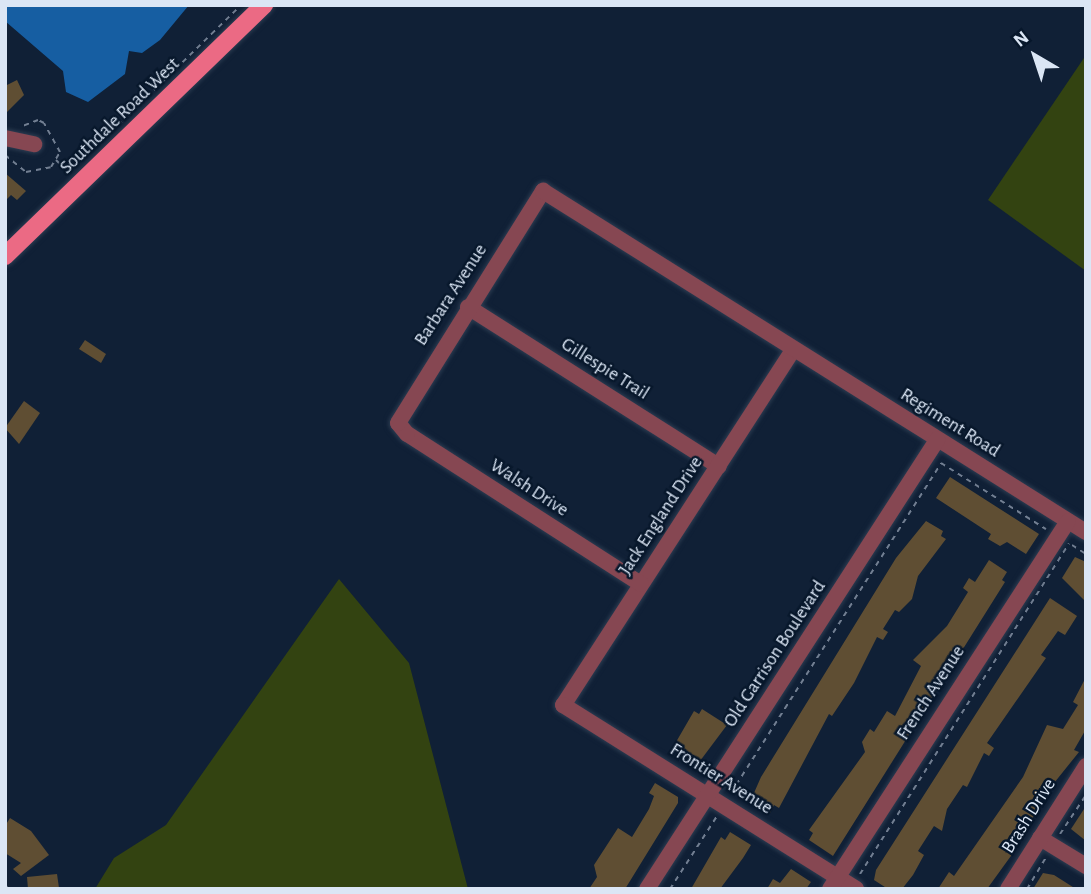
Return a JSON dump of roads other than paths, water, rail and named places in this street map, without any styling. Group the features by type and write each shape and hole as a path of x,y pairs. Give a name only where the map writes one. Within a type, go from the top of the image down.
{"main road":[{"name":"Southdale Road West","path":"5,256 264,5"}],"street":[{"path":"5,138 34,144"},
{"name":"Barbara Avenue","path":"398,423 468,307 543,191"},
{"name":"Regiment Road","path":"543,191 1086,532"},
{"name":"Gillespie Trail","path":"468,307 719,466"},
{"name":"Jack England Drive","path":"564,705 793,350"},
{"name":"Walsh Drive","path":"398,423 407,434 641,584"},
{"name":"Old Garrison Boulevard","path":"647,889 937,440"},
{"name":"French Avenue","path":"834,883 1068,521"},
{"name":"Frontier Avenue","path":"564,705 709,796 834,883 857,883"},
{"name":"Brash Drive","path":"1008,889 1086,766"},
{"path":"1040,838 1086,866"}],"water":[{"path":"5,5 189,5 160,40 142,53 129,51 125,74 88,102 66,92 63,71 5,21"}]}
